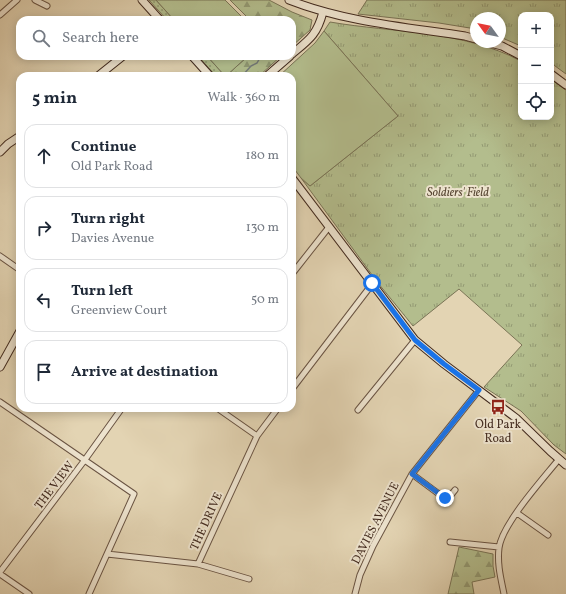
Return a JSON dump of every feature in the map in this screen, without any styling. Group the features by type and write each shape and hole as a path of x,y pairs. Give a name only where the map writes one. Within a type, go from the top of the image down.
{"street":[{"path":"0,15 17,0"},
{"path":"35,0 47,6"},
{"path":"142,0 156,16"},
{"path":"290,0 323,12 354,19 470,37"},
{"path":"296,51 312,37 318,29 323,12"},
{"path":"506,48 518,54"},
{"path":"103,72 118,60"},
{"path":"196,60 206,72"},
{"path":"272,72 286,60"},
{"path":"554,76 566,85"},
{"path":"0,152 16,139"},
{"path":"296,183 415,340 444,364 516,418 566,465"},
{"path":"296,269 329,227"},
{"path":"0,256 16,267"},
{"path":"296,384 372,283"},
{"path":"0,367 16,338"},
{"path":"358,410 415,340"},
{"name":"DAVIES AVENUE","path":"355,594 360,575 373,546 412,474 479,390"},
{"path":"0,402 134,494 89,594"},
{"name":"THE VIEW","path":"0,573 119,412"},
{"path":"223,412 257,436"},
{"name":"THE DRIVE","path":"107,554 198,564 257,436 275,412"},
{"path":"504,594 498,563 499,547 506,530 516,513 559,459"},
{"path":"412,474 447,500 455,490"},
{"path":"516,513 548,535"},
{"path":"450,542 499,547"},
{"path":"198,564 249,579"},
{"path":"0,573 29,594"}],"green space":[{"path":"149,0 156,0 170,16 163,16"},
{"path":"156,0 225,0 241,16 170,16"},
{"path":"230,0 269,0 312,20 310,30 296,42 296,16 246,16"},
{"path":"367,0 566,0 566,74 554,65 554,12 518,12 518,45 506,40 506,12 470,12 470,28 358,14"},
{"name":"Soldiers' Field","path":"330,22 427,34 470,42 470,48 489,48 518,60 518,120 554,120 554,81 566,90 566,454 554,445 521,411 484,387 522,345 459,289 413,326 378,283 301,178 310,186 398,116 324,31"},
{"path":"324,31 398,116 310,186 296,171 296,72 283,72 315,43"},
{"path":"202,60 211,60 221,72 212,72"},
{"path":"211,60 244,60 230,72 221,72"},
{"path":"244,60 277,60 263,72 230,72"},
{"path":"459,547 493,554 495,577 472,582 474,594 448,594"}],"waterway":[{"path":"246,72 259,60"}],"place":[{"name":"Old Park Road","path":"498,407"}],"route":[{"path":"372,283 415,340 479,390 412,474 445,498"}]}
